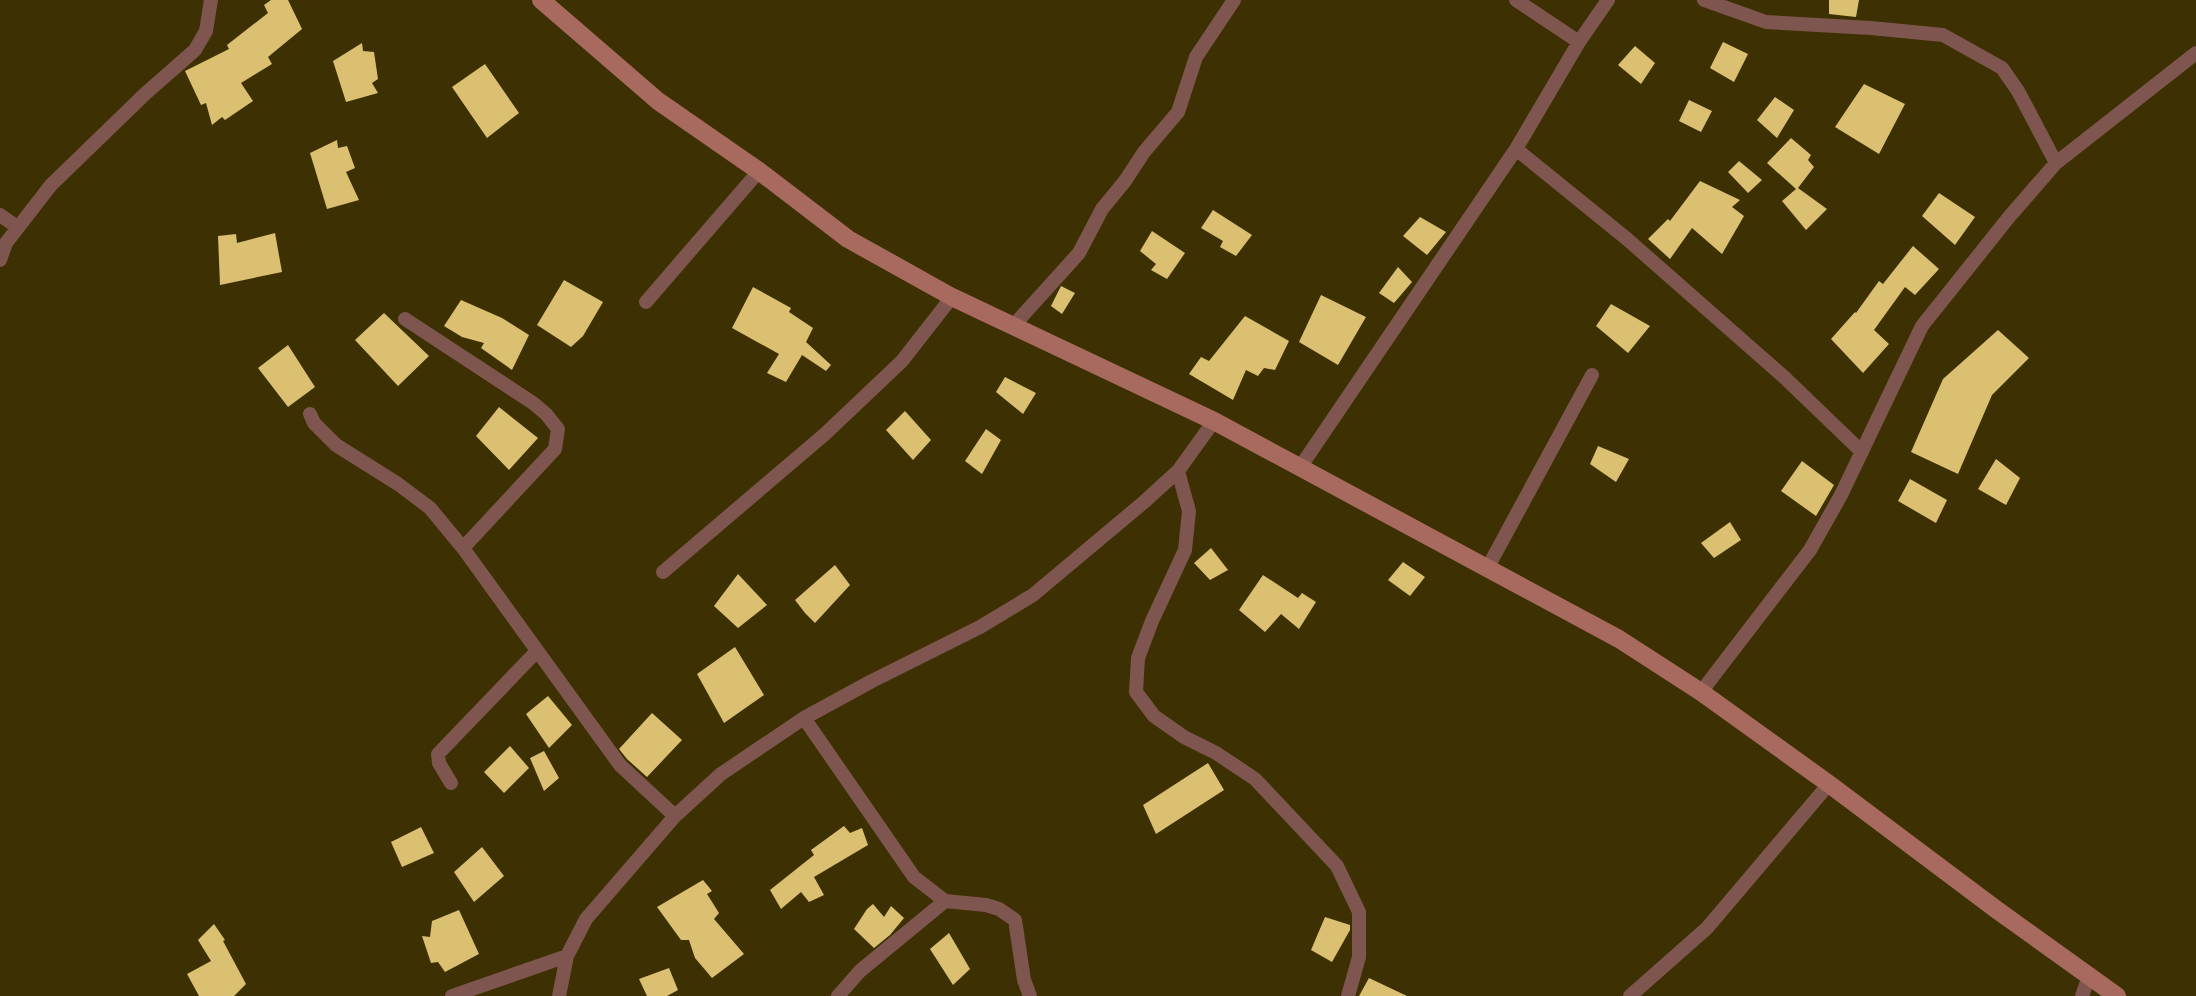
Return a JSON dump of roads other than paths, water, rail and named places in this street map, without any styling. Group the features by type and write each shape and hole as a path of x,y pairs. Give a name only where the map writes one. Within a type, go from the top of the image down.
{"main road":[{"path":"541,0 658,101 759,171 848,239 952,297 1214,421 1301,466 1619,639 1701,692 1828,783 1997,910 2117,996"}],"street":[{"path":"0,260 6,243 51,185 146,93 195,50 206,31 211,0"},
{"path":"1014,326 1079,252 1102,209 1125,181 1144,152 1178,112 1196,57 1234,0"},
{"path":"1516,0 1579,42"},
{"path":"1301,466 1516,149 1579,42 1608,0"},
{"path":"1704,0 1766,22 1943,35 2002,68 2018,91 2056,163"},
{"path":"1701,692 1810,550 1841,495 1922,326 2009,217 2056,163 2196,53"},
{"path":"1516,149 1627,239 1784,377 1862,452"},
{"path":"646,302 759,171"},
{"path":"0,214 17,227"},
{"path":"663,572 842,418 902,361 952,297"},
{"path":"405,319 533,403 558,429 555,449 463,548"},
{"path":"1488,567 1592,375"},
{"path":"310,414 314,423 336,445 430,507 463,548 620,765 675,816"},
{"path":"559,996 567,956 586,919 675,816 721,774 804,718 980,627 1033,595 1178,471 1214,421"},
{"path":"1178,471 1189,511 1185,550 1152,621 1138,658 1136,692 1154,716 1184,737 1216,753 1255,779 1337,866 1359,912 1359,957 1348,996"},
{"path":"451,783 439,764 438,754 537,651"},
{"path":"804,718 914,877 945,901 966,902 999,909 1015,920 1024,980 1030,996"},
{"path":"1630,996 1707,928 1828,783"},
{"path":"838,996 860,971 945,901"},
{"path":"452,996 567,956"},
{"path":"2082,996 2089,976"}]}
